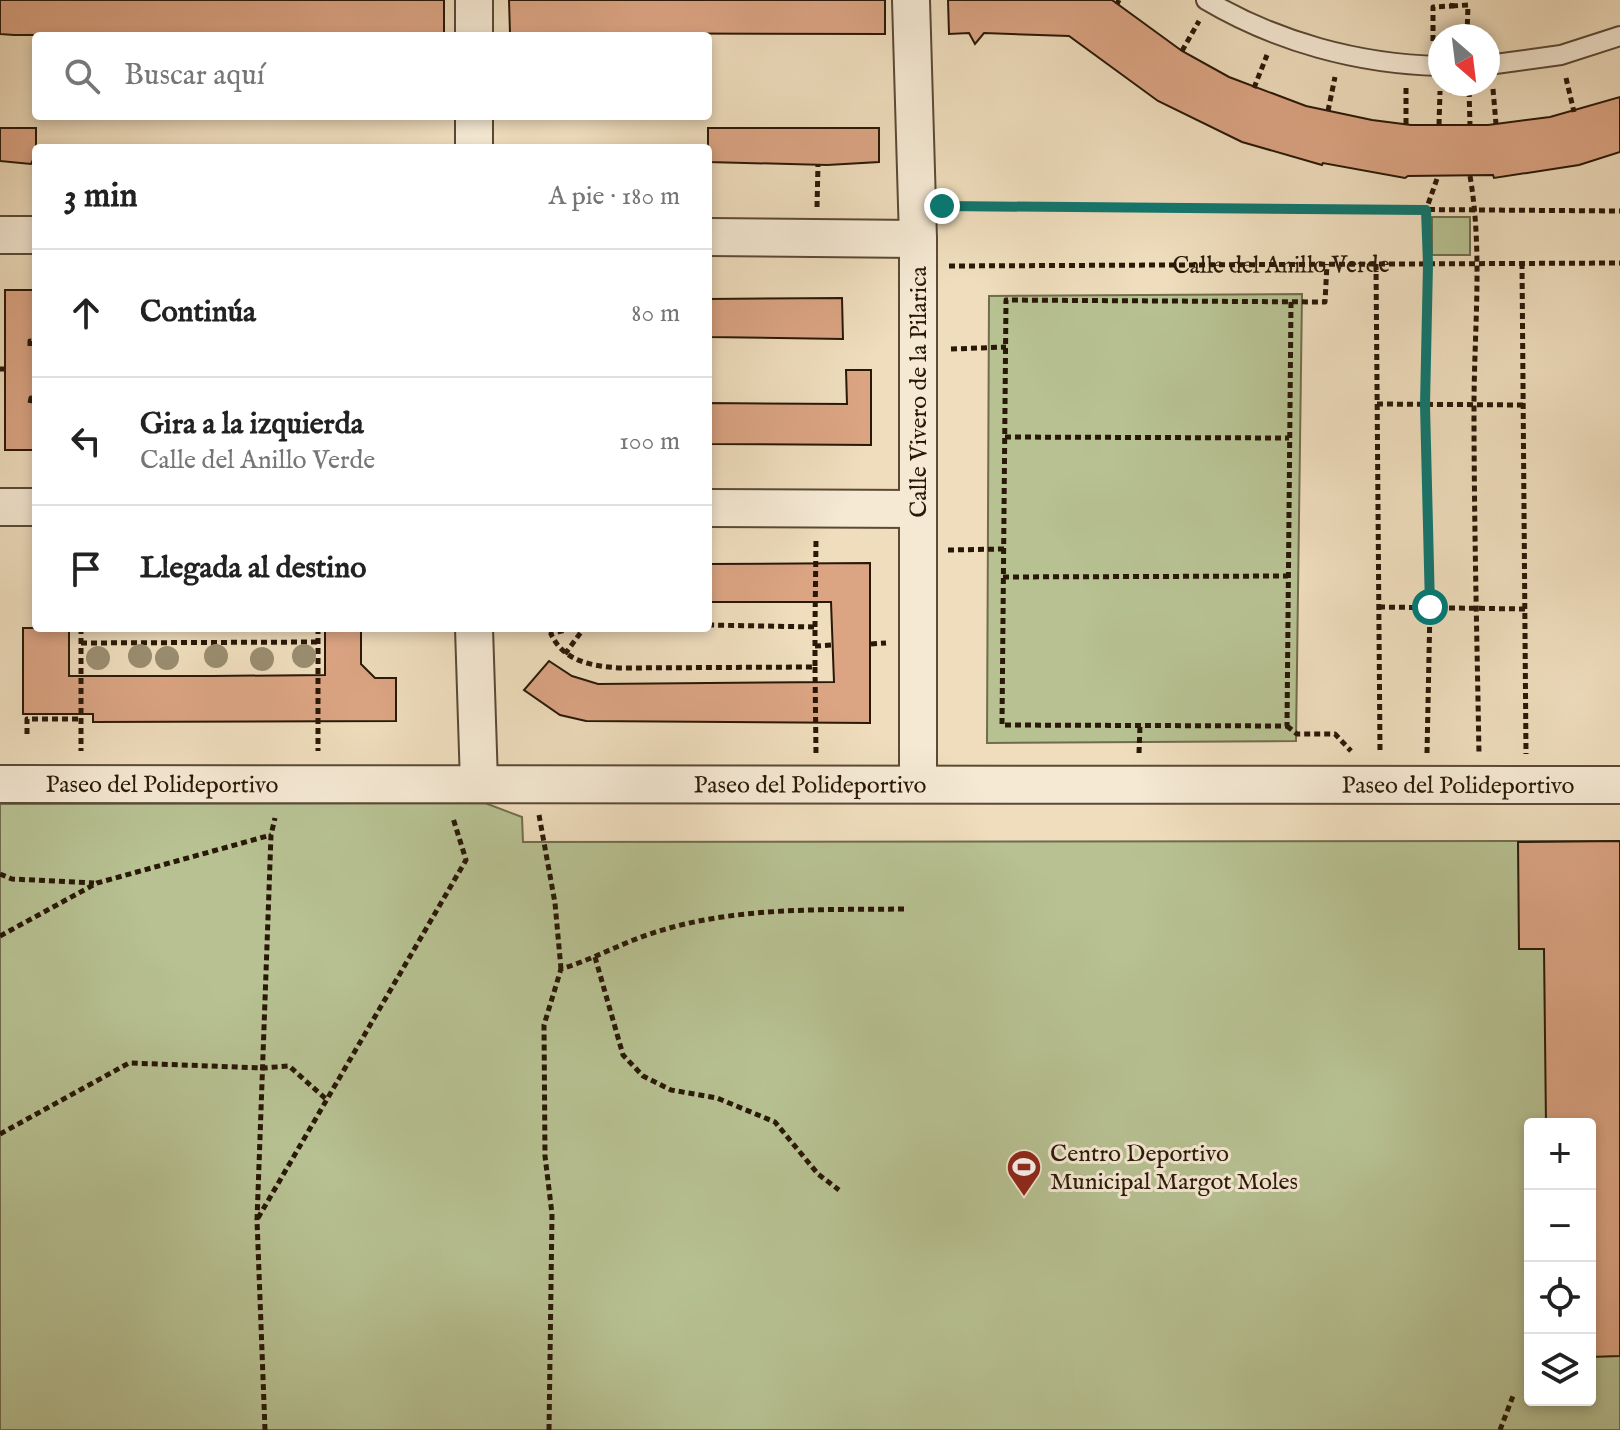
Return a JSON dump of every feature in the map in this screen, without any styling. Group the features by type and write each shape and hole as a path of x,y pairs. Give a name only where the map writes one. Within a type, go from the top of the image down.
{"street":[{"path":"474,0 474,32"},
{"name":"Calle Vivero de la Pilarica","path":"911,0 930,253 917,509 918,784"},
{"path":"474,120 474,144"},
{"path":"0,235 32,235"},
{"path":"712,237 930,253"},
{"path":"0,507 32,507"},
{"path":"712,508 917,509"},
{"path":"474,632 479,783"},
{"name":"Paseo del Polideportivo","path":"0,784 1620,785"}],"lane":[{"path":"1205,7 1339,54 1407,65 1428,60"},
{"path":"1500,72 1620,36"}],"path":[{"path":"1434,24 1433,7 1452,3 1468,5 1467,24"},
{"path":"1182,51 1205,7"},
{"path":"1254,88 1271,47"},
{"path":"1328,111 1336,69"},
{"path":"1565,76 1574,112"},
{"path":"1406,124 1407,83"},
{"path":"1439,96 1439,125"},
{"path":"1469,96 1470,125"},
{"path":"1493,96 1496,124"},
{"path":"817,209 818,164"},
{"path":"1427,759 1430,607 1425,405 1426,210 1438,176"},
{"path":"1470,176 1476,210 1477,263 1474,405 1479,759"},
{"path":"942,206 1620,211"},
{"name":"Calle del Anillo Verde","path":"930,253 1327,264 1620,263"},
{"path":"1522,263 1526,758"},
{"path":"1327,264 1325,302 1006,300 1002,725 1287,726 1297,734 1335,734"},
{"path":"1376,264 1380,760"},
{"path":"1287,726 1291,302"},
{"path":"944,349 1006,347"},
{"path":"29,393 32,402"},
{"path":"1377,404 1523,405"},
{"path":"1005,437 1289,438"},
{"path":"815,530 816,757"},
{"path":"943,551 1004,549"},
{"path":"1003,577 1288,576"},
{"path":"1379,607 1525,609"},
{"path":"712,625 815,627"},
{"path":"81,632 81,755"},
{"path":"318,632 322,651 318,752"},
{"path":"558,632 551,634 558,649 590,665 620,668 815,667"},
{"path":"565,654 581,632"},
{"path":"81,643 318,642"},
{"path":"815,646 832,645"},
{"path":"27,734 27,719 81,719"},
{"path":"1139,754 1140,726"},
{"path":"257,1220 466,860 442,783"},
{"path":"265,1430 257,1220 271,835 276,810"},
{"path":"539,814 555,903 561,969 544,1025 545,1156 552,1214 549,1430"},
{"path":"0,936 97,883 271,835"},
{"path":"0,874 12,879 97,883"},
{"path":"561,969 647,935 703,921 784,910 908,909"},
{"path":"595,957 623,1055 643,1076 671,1090 717,1098 775,1122 818,1174 839,1190"},
{"path":"0,1134 129,1063 263,1068 289,1066 326,1099"},
{"path":"1500,1430 1513,1396"}],"green space":[{"path":"1432,217 1470,217 1470,255 1432,255"},
{"path":"1302,294 1296,741 987,743 989,296"},
{"name":"Centro Deportivo Municipal Margot Moles","path":"485,803 522,817 523,842 1620,841 1620,1430 0,1430 0,804"}],"building":[{"path":"0,0 444,0 444,32 0,34"},
{"path":"509,0 885,0 885,34 510,32"},
{"path":"948,0 1112,0 1182,51 1229,77 1306,106 1372,120 1411,125 1488,125 1550,117 1620,97 1620,152 1579,165 1494,178 1493,175 1405,178 1322,165 1242,142 1158,101 1069,36 984,33 975,44 969,33 949,34"},
{"path":"0,128 36,128 31,164 0,161"},
{"path":"708,128 879,128 879,162 827,165 712,162 712,144 708,144"},
{"path":"5,290 32,290 32,450 5,450"},
{"path":"842,298 843,339 712,337 712,299"},
{"path":"846,370 871,370 871,445 712,444 712,403 847,404"},
{"path":"870,563 870,723 586,721 560,715 524,690 549,661 572,676 598,684 834,682 831,602 712,602 712,564"},
{"path":"23,628 32,628 32,632 69,632 69,676 325,675 325,632 361,632 361,664 375,678 396,678 396,721 93,722 93,714 23,714"},
{"path":"1620,841 1620,1356 1596,1357 1596,1118 1546,1118 1544,949 1519,949 1518,842"}],"place":[{"name":"Centro Deportivo Municipal Margot Moles","path":"1024,1198"}],"route":[{"path":"942,206 1426,210 1425,405 1430,607"}]}
